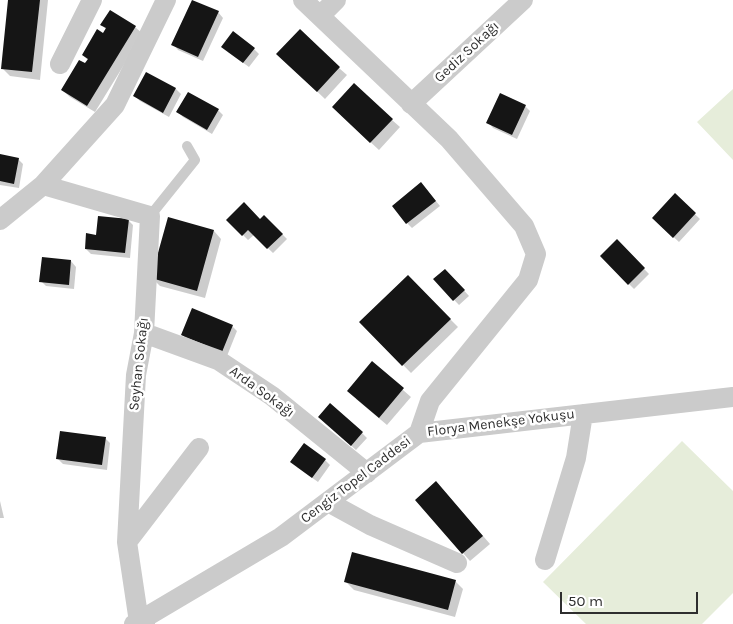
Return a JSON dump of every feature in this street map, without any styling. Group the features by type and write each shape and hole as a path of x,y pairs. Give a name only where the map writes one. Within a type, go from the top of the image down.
{"street":[{"path":"60,64 92,0"},
{"path":"0,220 43,185 114,105 166,0"},
{"path":"303,0 411,104"},
{"path":"320,16 336,0"},
{"name":"Gediz Sokağı","path":"411,104 523,0"},
{"name":"Cengiz Topel Caddesi","path":"140,623 281,537 419,433 430,401 528,280 536,254 524,226 449,139 411,104"},
{"path":"43,185 150,216"},
{"name":"Seyhan Sokağı","path":"140,623 127,542 136,375 144,333 150,216"},
{"name":"Arda Sokağı","path":"144,333 218,360 272,396 367,474"},
{"name":"Florya Menekşe Yokuşu","path":"419,433 733,397"},
{"name":"Florya Menekşe Yokuşu","path":"545,560 576,458 583,414"},
{"path":"127,542 199,448"},
{"path":"328,502 370,525 457,563"}],"lane":[{"path":"150,216 195,160 188,146"}],"green space":[{"path":"733,89 733,160 697,122"},
{"path":"682,441 733,491 733,593 702,624 586,624 543,582"}],"building":[{"path":"8,0 40,0 32,72 1,69"},
{"path":"192,0 219,11 198,57 171,45"},
{"path":"110,10 136,26 87,106 61,90 79,60 85,63 88,59 82,55 97,29 103,33 106,28 100,25"},
{"path":"300,29 340,67 317,92 276,54"},
{"path":"233,31 255,48 243,63 221,47"},
{"path":"146,72 176,88 163,113 133,96"},
{"path":"354,83 393,119 370,143 332,107"},
{"path":"188,92 219,109 207,130 176,112"},
{"path":"500,93 526,105 512,135 486,123"},
{"path":"0,154 19,158 14,184 0,181"},
{"path":"421,182 436,201 406,224 392,206"},
{"path":"675,193 696,213 673,238 652,218"},
{"path":"244,202 260,219 264,215 283,234 267,249 248,230 242,236 226,220"},
{"path":"98,216 129,219 125,253 85,249 86,233 96,235"},
{"path":"168,217 214,230 197,291 151,278"},
{"path":"617,239 645,268 628,285 600,256"},
{"path":"42,257 71,260 69,285 39,282"},
{"path":"445,269 465,290 453,301 433,279"},
{"path":"408,275 451,319 402,366 359,322"},
{"path":"192,308 233,325 222,352 181,335"},
{"path":"372,361 404,388 379,418 347,391"},
{"path":"330,403 363,432 351,446 318,417"},
{"path":"60,431 106,437 102,465 56,459"},
{"path":"304,443 326,459 312,478 290,462"},
{"path":"436,481 483,536 462,554 415,500"},
{"path":"352,552 456,580 448,610 344,582"}]}
